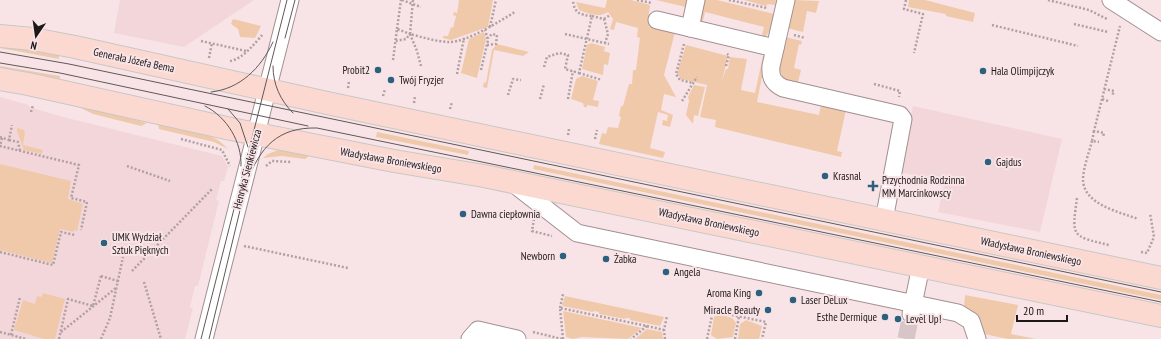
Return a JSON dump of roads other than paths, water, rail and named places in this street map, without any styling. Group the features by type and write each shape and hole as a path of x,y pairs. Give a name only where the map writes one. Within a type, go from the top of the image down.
{"main road":[{"name":"Generała Józefa Bema","path":"0,36 33,39 75,47 268,90"},
{"path":"0,79 256,134"},
{"name":"Władysława Broniewskiego","path":"268,90 1161,278"},
{"name":"Władysława Broniewskiego","path":"256,134 510,181 1161,316"}],"street":[{"name":"Henryka Sienkiewicza","path":"204,339 290,0"},
{"path":"690,28 696,0"},
{"path":"1111,0 1161,32"},
{"path":"779,3 775,48 770,74 773,81 783,88 900,115 903,122 884,220"},
{"path":"657,20 775,48"},
{"path":"510,181 577,233 912,309 966,316 973,323 977,339"},
{"path":"912,309 921,266"},
{"path":"470,339 478,330 523,335"}],"tunnel":[{"path":"906,339 911,314"}],"tram line":[{"path":"201,339 287,0"},
{"path":"285,38 295,0"},
{"path":"211,92 231,87 248,76 262,60 273,42"},
{"path":"0,52 69,64 1161,292"},
{"path":"0,63 60,73 308,126"},
{"path":"273,66 274,79 278,91 284,103 293,113"},
{"path":"205,106 220,117 232,131 239,148 241,166"},
{"path":"228,109 240,123 248,147"},
{"path":"247,182 252,170 265,149 281,135 291,131 317,128 1161,302"},
{"path":"209,339 248,177"}],"place":[{"name":"Probit2","path":"378,70"},
{"name":"Hala Olimpijczyk","path":"983,71"},
{"name":"Twój Fryzjer","path":"391,80"},
{"name":"Gajdus","path":"988,162"},
{"name":"Krasnal","path":"825,176"},
{"name":"Przychodnia Rodzinna MM Marcinkowscy","path":"873,186"},
{"name":"Dawna ciepłownia","path":"463,214"},
{"name":"UMK Wydział Sztuk Pięknych","path":"104,243"},
{"name":"Newborn","path":"563,256"},
{"name":"Żabka","path":"606,259"},
{"name":"Angela","path":"666,272"},
{"name":"Aroma King","path":"759,293"},
{"name":"Laser DeLux","path":"793,300"},
{"name":"Miracle Beauty","path":"768,310"},
{"name":"Esthe Dermique","path":"885,317"},
{"name":"Level Up!","path":"898,319"}]}
